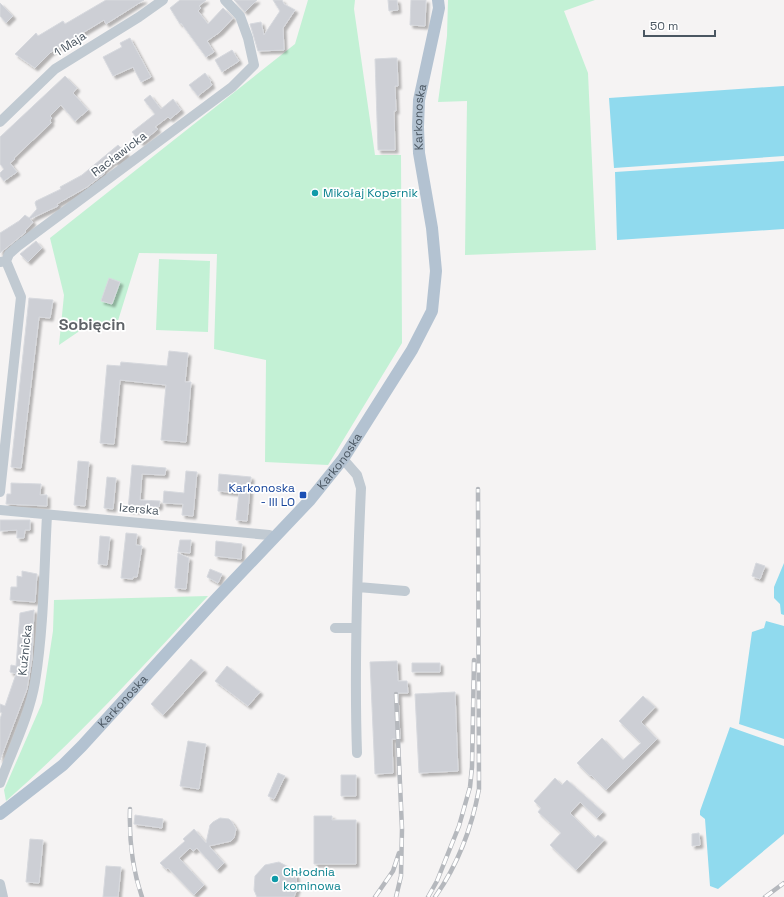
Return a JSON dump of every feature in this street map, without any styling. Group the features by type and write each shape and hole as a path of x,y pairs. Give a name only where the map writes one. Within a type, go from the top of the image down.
{"main road":[{"name":"Karkonoska","path":"0,814 63,765 82,746 343,460 412,350 432,311 436,271 432,228 419,153 418,127 419,100 439,8 438,0"}],"street":[{"name":"1 Maja","path":"0,122 55,69 139,17 163,0"},
{"name":"Racławicka","path":"3,262 18,246 232,87 254,65 248,38 240,16 225,0"},
{"path":"0,492 2,456 20,297 3,262"},
{"path":"343,460 357,475 361,488 358,587 355,628 357,753"},
{"name":"Izerska","path":"0,510 185,526 269,535 274,537"},
{"name":"Kuźnicka","path":"0,783 30,705 35,683 42,626 46,515"},
{"path":"358,587 405,591"},
{"path":"335,628 355,628"},
{"path":"0,884 3,897"}],"green space":[{"path":"308,0 355,0 354,9 375,155 401,155 402,343 328,465 265,462 266,360 214,349 217,254 139,253 117,324 81,330 59,345 64,295 50,238 295,44"},
{"path":"448,0 595,0 564,11 588,73 596,250 465,255 467,101 438,102 447,36"},
{"path":"159,259 210,261 208,332 156,330"},
{"path":"208,596 135,675 85,726 6,801 4,790 42,703 53,631 54,600"}],"water":[{"path":"784,86 784,156 614,168 609,98"},
{"path":"784,161 784,229 617,240 615,172"},
{"path":"784,563 784,615 781,614 780,604 774,598 774,587"},
{"path":"766,621 784,626 784,739 739,724 752,632 764,628"},
{"path":"730,727 784,746 784,834 718,889 710,886 705,819 700,815 700,811"}],"building":[{"path":"106,0 144,0 106,24 104,20 51,52 35,68 15,54 36,33 38,36 63,21 65,24"},
{"path":"180,0 206,0 199,6 201,8 198,11 208,24 223,8 233,18 220,32 207,41 214,52 206,57 181,23 180,24 170,8"},
{"path":"234,0 257,0 245,12"},
{"path":"273,0 282,0 284,4 295,10 283,28 284,50 258,51 250,24 261,22 264,35 280,11"},
{"path":"388,0 397,0 398,10 389,11"},
{"path":"411,0 426,0 425,26 410,25"},
{"path":"0,3 13,16 6,23 0,16"},
{"path":"130,38 151,77 141,82 133,67 113,76 103,57 122,47 120,43"},
{"path":"232,50 239,61 222,72 215,60"},
{"path":"397,58 398,86 395,86 396,111 394,111 395,150 378,150 375,59"},
{"path":"205,73 212,85 198,96 189,85"},
{"path":"65,76 77,88 73,93 88,110 75,121 61,105 50,116 52,118 50,120 51,123 10,163 17,172 4,181 0,176 0,173 4,169 0,164 0,137"},
{"path":"150,95 161,109 173,99 181,110 170,119 168,117 155,127 158,129 141,143 132,132 155,114 144,100"},
{"path":"118,145 127,154 116,163 114,161 103,171 105,173 87,187 57,204 58,206 30,219 33,222 25,231 26,232 0,253 0,233 19,221 25,215 29,218 37,209 35,203 36,201 61,189 60,187 82,175"},
{"path":"36,241 42,248 28,262 20,254"},
{"path":"109,278 120,282 112,304 101,301"},
{"path":"29,298 53,300 50,318 39,317 21,468 11,467"},
{"path":"169,351 188,353 185,382 191,382 186,442 161,440 166,385 120,380 114,444 100,443 107,365 120,366 121,362 167,366"},
{"path":"78,461 89,462 85,506 74,505"},
{"path":"132,465 166,468 165,475 142,474 140,500 160,501 159,507 139,507 139,511 128,510"},
{"path":"186,471 197,472 193,516 182,515 183,504 163,503 164,491 184,493"},
{"path":"219,474 251,477 247,521 236,520 239,493 218,491"},
{"path":"107,477 116,478 113,509 104,508"},
{"path":"11,483 41,484 40,495 47,495 47,506 6,504 7,494 11,494"},
{"path":"0,520 30,520 30,530 25,530 24,538 17,538 17,530 0,531"},
{"path":"126,533 137,534 136,545 142,546 137,577 133,577 133,579 121,578"},
{"path":"100,536 110,537 107,565 98,564"},
{"path":"180,540 191,540 190,553 178,552"},
{"path":"216,541 242,544 241,559 215,556"},
{"path":"178,553 189,558 186,589 175,588"},
{"path":"756,563 765,566 760,579 752,576"},
{"path":"210,569 222,574 218,583 207,577"},
{"path":"22,571 37,574 35,602 10,600 11,587 17,587 17,576 22,577"},
{"path":"34,610 32,658 27,689 0,760 0,719 2,713 0,712 0,704 5,706 16,674 10,672 11,665 16,666 20,613"},
{"path":"191,659 204,670 163,715 151,704"},
{"path":"397,661 398,681 407,681 408,693 398,693 400,739 392,739 393,773 375,774 370,662"},
{"path":"412,663 440,663 440,672 412,672"},
{"path":"227,666 260,692 248,706 215,681"},
{"path":"455,692 458,771 419,773 415,694"},
{"path":"643,696 655,707 641,722 657,739 606,790 577,763 602,738 623,760 641,743 619,721"},
{"path":"188,741 206,744 199,789 180,786"},
{"path":"278,773 285,776 274,799 268,796"},
{"path":"341,775 356,775 356,796 341,796"},
{"path":"555,778 562,785 567,780 603,812 597,818 580,802 570,813 595,838 598,835 604,840 576,870 550,845 561,833 538,812 541,808 534,801"},
{"path":"135,815 163,819 162,828 134,824"},
{"path":"314,816 332,816 332,820 356,820 356,864 314,864"},
{"path":"220,818 229,819 236,829 234,838 231,841 209,846 224,863 217,870 197,848 193,851 190,848 179,858 204,885 194,895 168,868 166,869 160,863 185,841 183,839 194,829 206,843 210,825"},
{"path":"699,833 700,845 692,846 692,834"},
{"path":"30,839 43,840 39,883 26,882"},
{"name":"Chłodnia kominowa","path":"279,862 292,869 296,875 297,889 294,897 257,897 254,890 255,876 265,865"},
{"path":"106,866 121,867 118,897 103,897"}],"railway":[{"path":"435,897 443,885 463,846 479,789 478,489"},
{"path":"428,897 437,881 459,826 470,787 472,767 474,660"},
{"path":"396,694 402,829 401,876 396,897"},
{"path":"130,809 132,854 142,897"},
{"path":"375,897 393,871 399,853"},
{"path":"765,897 784,883"}],"place":[{"name":"Mikołaj Kopernik","path":"315,193"},
{"name":"Karkonoska - III LO","path":"303,495"},
{"name":"Chłodnia kominowa","path":"275,879"}],"district":[{"name":"Sobięcin","path":"92,324"}]}
